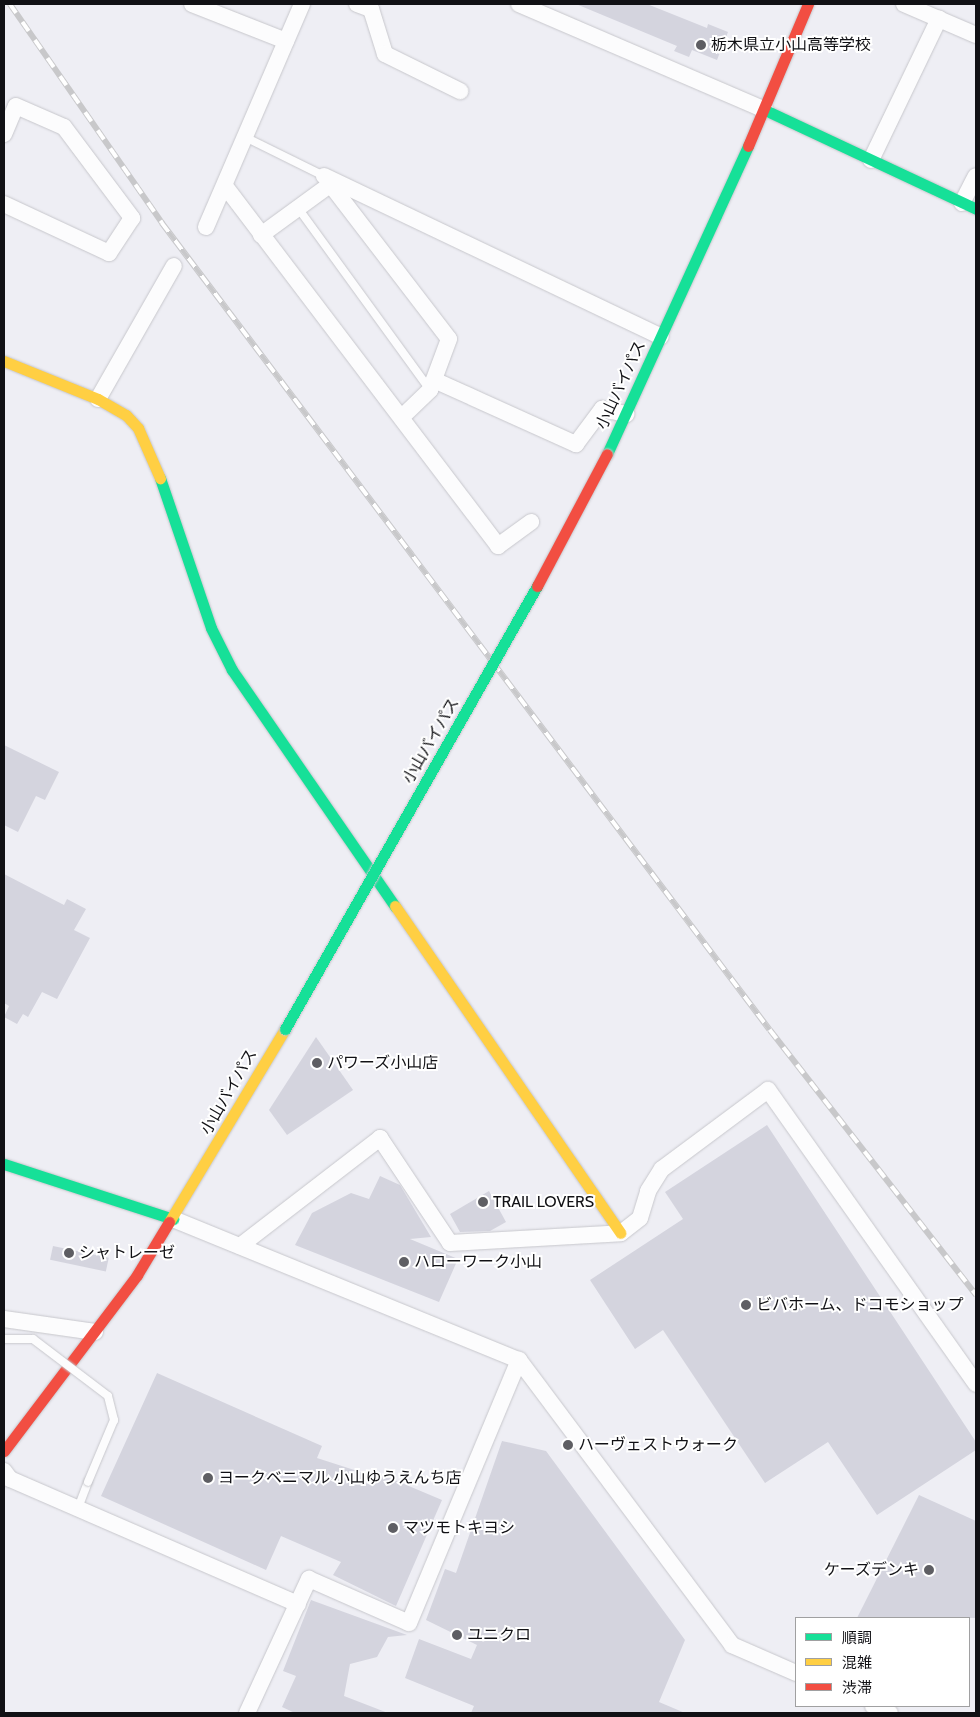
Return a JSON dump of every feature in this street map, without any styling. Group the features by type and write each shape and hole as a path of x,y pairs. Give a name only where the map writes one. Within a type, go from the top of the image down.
{"main road":[{"name":"小山バイパス","path":"4,1451 95,1332 173,1220 285,1029 520,617 626,414 765,110 808,4"},
{"path":"765,110 969,206"},
{"path":"4,361 98,399 126,415 149,446 211,628 232,670 622,1233"},
{"path":"4,1164 173,1220"}],"street":[{"path":"192,4 286,41"},
{"path":"206,226 247,138 302,4"},
{"path":"357,4 371,9 385,54 460,91"},
{"path":"519,4 765,110"},
{"path":"904,4 976,35"},
{"path":"871,160 939,19"},
{"path":"4,134 16,106 64,127 132,218 109,253 4,204"},
{"path":"969,206 976,176"},
{"path":"327,180 661,337"},
{"path":"261,235 298,208 327,180"},
{"path":"327,180 449,339 432,385 402,418"},
{"path":"225,186 498,546 531,522"},
{"path":"98,399 174,266"},
{"path":"432,385 576,444 602,409 626,414"},
{"path":"240,1246 380,1138 450,1243 622,1233 640,1218 654,1178 662,1169 768,1090 976,1384"},
{"path":"173,1220 519,1360 732,1645 795,1673"},
{"path":"4,1320 95,1332"},
{"path":"247,1713 309,1579 409,1624 519,1360"},
{"path":"4,1471 10,1479 298,1604"},
{"path":"875,1707 890,1713"}],"lane":[{"path":"247,138 327,180"},
{"path":"298,208 432,385"},
{"path":"4,1339 33,1339 108,1396 114,1420 78,1508"}],"building":[{"path":"576,4 647,4 707,28 708,24 728,32 717,60 692,50 689,57 674,51 677,46"},
{"path":"4,745 59,772 45,800 36,796 18,832 4,825"},
{"path":"4,874 64,905 67,899 86,909 74,930 90,938 57,999 42,992 28,1017 23,1014 17,1024 4,1017 9,1006 4,1003"},
{"name":"パワーズ小山店","path":"316,1037 353,1090 287,1135 269,1110"},
{"name":"ビバホーム、ドコモショップ","path":"767,1125 976,1442 976,1450 877,1515 828,1442 765,1483 663,1330 635,1349 590,1280 683,1219 665,1192"},
{"path":"380,1176 400,1185 431,1237 410,1239 458,1259 439,1302 295,1245 312,1213 351,1193 369,1199"},
{"name":"TRAIL LOVERS","path":"489,1191 506,1222 490,1231 460,1232 450,1214"},
{"name":"シャトレーゼ","path":"53,1246 109,1258 106,1272 50,1260"},
{"name":"ヨークベニマル 小山ゆうえんち店","path":"157,1373 322,1446 317,1458 376,1477 378,1473 442,1500 396,1606 333,1575 341,1562 281,1536 266,1570 101,1496"},
{"path":"502,1441 546,1451 685,1640 659,1702 685,1713 471,1713 474,1706 405,1678 419,1639 471,1659 477,1645 426,1620 445,1569 456,1573"},
{"name":"ケーズデンキ","path":"919,1495 976,1521 976,1618 858,1617"},
{"path":"311,1600 407,1635 388,1637 377,1657 350,1664 344,1696 388,1713 295,1713 282,1707 296,1676 283,1671"}],"railway":[{"path":"10,4 162,223 770,1030 976,1295"}],"traffic: fast":[{"path":"765,110 976,209"},
{"path":"607,454 748,146"},
{"path":"160,478 211,628 232,670 395,906"},
{"path":"285,1029 537,586"},
{"path":"4,1164 173,1219"}],"traffic: slow":[{"path":"4,361 98,399 126,415 138,428 160,478"},
{"path":"395,906 621,1233"},
{"path":"169,1222 285,1029"}],"traffic: jam":[{"path":"748,146 808,4"},
{"path":"537,586 607,454"},
{"path":"4,1451 137,1275 169,1222"}],"place":[{"name":"栃木県立小山高等学校","path":"701,45"},
{"name":"パワーズ小山店","path":"317,1063"},
{"name":"TRAIL LOVERS","path":"483,1202"},
{"name":"シャトレーゼ","path":"69,1253"},
{"name":"ハローワーク小山","path":"404,1262"},
{"name":"ビバホーム、ドコモショップ","path":"746,1305"},
{"name":"ハーヴェストウォーク","path":"568,1445"},
{"name":"ヨークベニマル 小山ゆうえんち店","path":"208,1478"},
{"name":"マツモトキヨシ","path":"393,1528"},
{"name":"ケーズデンキ","path":"929,1570"},
{"name":"ユニクロ","path":"457,1635"}]}
